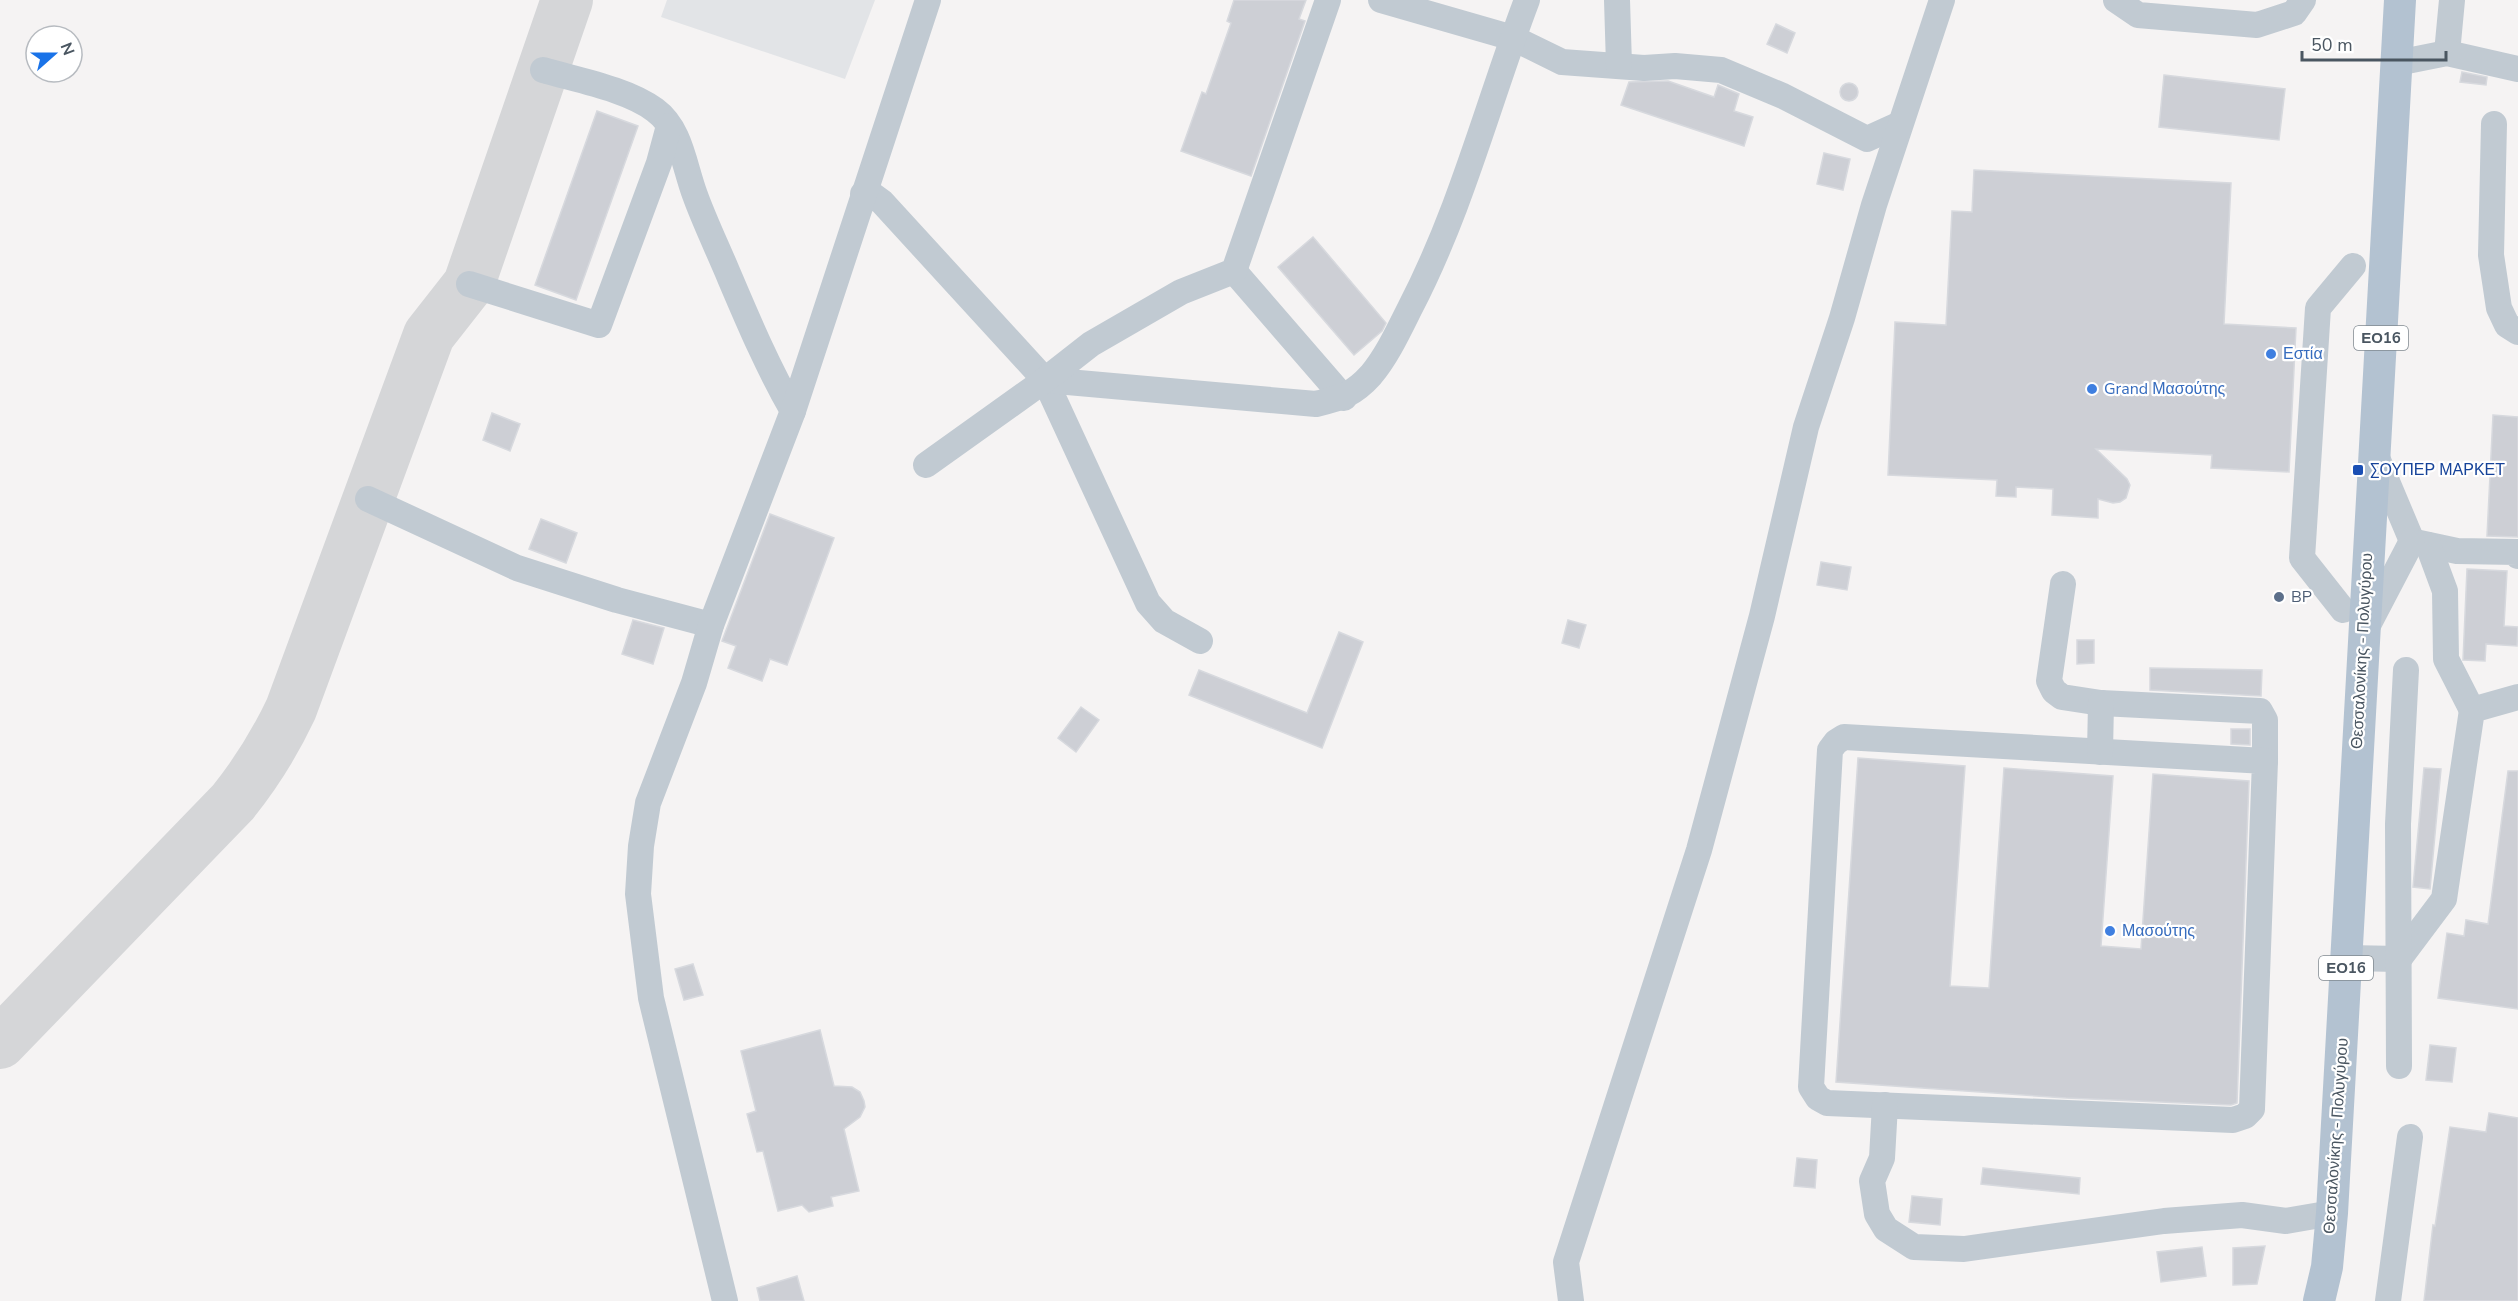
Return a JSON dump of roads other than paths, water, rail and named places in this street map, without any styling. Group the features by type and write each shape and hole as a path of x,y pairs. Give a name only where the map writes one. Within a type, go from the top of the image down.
{"main road":[{"name":"Θεσσαλονίκης - Πολυγύρου","path":"2319,1301 2327,1267 2332,1213 2400,0"}],"street":[{"path":"725,1301 651,998 639,894 641,846 648,803 694,683 711,625 793,411 928,0"},
{"path":"926,465 1045,380 1091,344 1181,292 1234,271 1328,0"},
{"path":"1381,0 1513,38 1562,62 1619,64 1644,68 1675,66 1720,70 1783,96 1867,139 1900,124"},
{"path":"1045,380 1316,404 1344,398 1372,374 1422,286 1449,227 1527,0"},
{"path":"1617,0 1619,64"},
{"path":"1571,1301 1566,1262 1699,850 1762,616 1806,427 1900,124 1942,0"},
{"path":"2116,0 2138,15 2257,25 2294,13 2303,0"},
{"path":"2447,52 2452,0"},
{"path":"2397,63 2447,52 2518,69"},
{"path":"543,70 625,95 655,110 669,126 680,146 695,194 742,306 773,377 793,411"},
{"path":"2494,124 2491,255 2499,308 2508,325 2518,332"},
{"path":"469,284 599,325 659,163 669,126"},
{"path":"863,194 871,194 882,202 1045,380 1148,603 1164,621 1200,641"},
{"path":"2343,610 2302,558 2318,308 2353,266"},
{"path":"1234,271 1344,398"},
{"path":"2374,452 2445,591 2446,659 2472,710 2444,899 2399,959"},
{"path":"368,499 517,568 617,600 711,625"},
{"path":"2420,543 2457,551 2518,552 2518,556"},
{"path":"2363,635 2420,543"},
{"path":"2063,584 2049,681 2054,691 2062,697 2101,703 2260,711 2265,720 2265,761 2252,1109 2245,1116 2233,1120 1827,1103 1818,1098 1811,1087 1830,750 1836,742 1844,737 2265,761"},
{"path":"2399,1066 2398,824 2406,670"},
{"path":"2472,710 2518,697"},
{"path":"2100,752 2101,703"},
{"path":"2347,958 2399,959"},
{"path":"1885,1105 1882,1158 1872,1180 1876,1214 1886,1230 1914,1247 1964,1249 2164,1221 2242,1215 2286,1221 2332,1213"},
{"path":"2388,1301 2410,1137"}],"place":[{"name":"Εστία","path":"2271,354"},
{"name":"Grand Μασούτης","path":"2092,389"},
{"name":"ΣΟΥΠΕΡ ΜΑΡΚΕΤ","path":"2358,470"},
{"name":"BP","path":"2279,597"},
{"name":"Μασούτης","path":"2110,931"}]}
